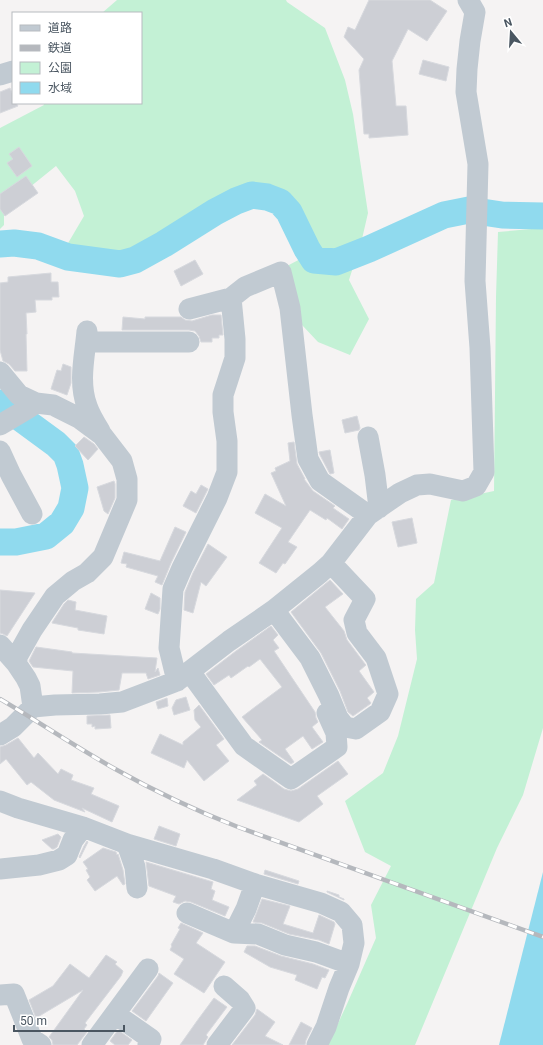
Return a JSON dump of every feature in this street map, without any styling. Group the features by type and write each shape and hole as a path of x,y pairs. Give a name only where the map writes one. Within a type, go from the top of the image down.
{"street":[{"path":"0,735 13,727 33,707 122,702 183,676 229,641 274,610 332,563 374,512 400,493 417,486 430,484 463,491 476,486 484,472 480,348 475,281 478,164 466,92 470,41 475,12 468,0"},
{"path":"0,75 12,71"},
{"path":"189,309 231,298 244,287 282,272 290,308 308,459 320,481 374,512"},
{"path":"231,298 235,339 235,358 223,396 223,412 227,442 227,472 217,498 173,589 169,648 183,676 244,746 291,779 337,747 336,733 322,702 329,696"},
{"path":"16,663 18,654 55,596 72,581 87,573 103,557 127,500 127,479 122,461 102,435 92,419 86,405 82,380 86,336 189,342"},
{"path":"0,372 19,395 31,406"},
{"path":"3,423 31,406 53,405 79,418 102,435"},
{"path":"368,437 375,475 374,512"},
{"path":"0,451 32,514"},
{"path":"274,610 310,658 338,718 345,727 356,729 380,712 388,694 376,658 357,633 354,620 365,599 332,563"},
{"path":"0,645 16,663 26,678 30,686 33,707"},
{"path":"0,801 18,808 83,827 127,844 213,869 255,884 321,904 341,912 352,925 354,942 349,964 326,1027 317,1045"},
{"path":"0,869 39,865 59,860 67,855 72,840 83,827"},
{"path":"127,844 135,867 137,888"},
{"path":"234,933 246,909 255,884"},
{"path":"187,913 234,933 258,934 285,945 316,952 349,964"},
{"path":"92,1045 148,969"},
{"path":"217,1045 245,1008 240,1000 224,986"},
{"path":"0,995 14,994 32,1039 40,1045"},
{"path":"115,1014 152,1040 148,1045"}],"green space":[{"path":"117,0 286,0 325,28 345,80 353,114 368,213 362,239 349,280 369,319 350,355 318,342 302,325 287,266 306,256 302,226 288,203 278,194 260,191 240,196 228,194 135,256 116,259 99,259 64,250 84,216 75,191 56,166 30,187 4,201 4,225 0,229 0,128 44,104 142,104 142,12 103,12"},
{"path":"543,228 543,728 523,795 497,848 415,1045 328,1045 376,938 371,905 391,866 365,852 345,801 383,773 398,736 417,659 415,630 416,599 434,583 451,500 494,491 498,232"}],"water":[{"path":"543,872 543,1045 499,1045"}],"building":[{"path":"369,0 430,0 447,11 427,41 408,29 392,61 396,106 406,106 408,135 369,138 369,134 364,134 359,70 364,59 344,37 348,27 355,30"},
{"path":"423,60 449,67 446,81 419,74"},
{"path":"10,88 12,93 12,104 17,104 18,106 0,113 0,92"},
{"path":"19,147 32,166 17,177 7,163 13,159 9,154"},
{"path":"26,176 38,193 5,216 0,209 0,194"},
{"path":"195,260 203,274 181,286 174,271"},
{"path":"51,273 51,282 58,282 59,297 52,297 52,300 35,300 36,312 26,313 27,371 15,371 9,364 3,361 0,350 0,283 8,282 8,277"},
{"path":"212,315 221,315 223,335 219,335 219,338 212,338 212,342 201,342 195,331 189,330 122,330 123,317 145,319 145,317 181,317 185,320 192,321"},
{"path":"63,364 71,367 71,383 67,395 51,389 57,370 61,371"},
{"path":"357,416 360,428 359,430 345,433 342,420"},
{"path":"84,437 98,449 88,460 75,446"},
{"path":"294,442 297,464 304,479 313,491 335,506 333,508 349,519 342,529 327,518 326,520 310,510 288,542 297,547 285,564 283,563 276,573 259,563 282,528 255,513 265,494 286,506 271,473 276,471 275,468 290,461 288,443"},
{"path":"330,450 334,473 330,474 319,452"},
{"path":"114,481 115,498 108,514 104,511 97,487"},
{"path":"201,485 208,489 196,513 183,506 191,491 196,494"},
{"path":"412,518 417,543 398,547 392,522"},
{"path":"175,527 186,532 162,585 155,582 158,576 126,567 127,564 121,563 124,552 160,561"},
{"path":"208,544 227,557 206,586 201,582 193,613 184,610 185,592"},
{"path":"330,580 343,594 325,607 344,631 347,640 366,665 359,671 374,692 367,698 371,703 353,716 348,712 340,691 321,653 291,612"},
{"path":"0,590 35,593 7,636 0,633"},
{"path":"151,593 160,598 160,609 158,614 145,609"},
{"path":"68,600 76,602 75,610 107,616 104,634 78,630 78,628 52,623"},
{"path":"271,626 278,635 273,640 279,648 274,651 315,712 318,722 312,727 323,742 312,749 303,736 285,749 294,762 291,764 259,742 262,740 242,717 282,687 260,659 231,678 229,675 214,685 206,674"},
{"path":"36,647 72,653 157,658 155,672 158,668 160,675 148,679 146,673 122,673 119,690 72,693 73,671 33,667 29,661"},
{"path":"186,697 190,710 174,715 172,708 176,700"},
{"path":"167,698 168,706 158,709 156,702"},
{"path":"199,705 224,739 216,745 229,761 204,781 187,760 184,768 151,753 160,734 183,745 183,742 201,727 195,720 194,710"},
{"path":"110,715 111,728 95,729 95,726 92,727 92,724 87,724 87,716"},
{"path":"18,738 34,758 38,753 58,774 61,769 73,775 71,780 94,788 91,794 119,806 112,822 82,808 85,812 54,800 31,782 27,785 6,759 0,764 0,747"},
{"path":"338,761 348,774 317,796 323,804 299,822 237,800 257,785 254,781 263,774 284,789 291,791 298,789"},
{"path":"159,826 180,834 176,846 154,839"},
{"path":"58,834 61,837 57,847 54,849 42,840"},
{"path":"87,841 88,842 80,858 79,857"},
{"path":"103,848 116,852 117,855 118,854 123,870 125,884 123,885 117,876 95,891 87,880 90,877 86,870 88,869 83,862"},
{"path":"146,862 213,882 211,889 215,891 212,900 229,907 225,916 191,902 185,901 179,904 173,902 176,896 149,886"},
{"path":"265,870 299,881 298,884 264,874"},
{"path":"327,892 339,895 339,897 344,900"},
{"path":"262,899 290,906 283,924 313,933 319,915 334,922 335,924 329,944 319,940 289,934 262,923 253,922"},
{"path":"181,923 203,933 196,943 225,962 204,993 174,974 184,959 170,950 171,945 180,929 178,928"},
{"path":"247,946 255,946 281,956 313,964 329,970 325,978 322,977 317,989 295,980 297,975 270,967 244,952"},
{"path":"106,955 117,962 115,964 123,971 121,976 85,1023 87,1025 84,1029 87,1032 77,1045 53,1045 52,1040 49,1037 83,990 36,1018 29,1000 53,986 70,964 89,978"},
{"path":"159,973 173,983 146,1021 132,1011"},
{"path":"214,998 227,1007 206,1035 208,1037 203,1045 180,1045 197,1021"},
{"path":"257,1009 275,1022 265,1036 283,1045 232,1045 255,1015"},
{"path":"301,1022 312,1028 305,1045 289,1045"},
{"path":"118,1030 132,1040 128,1045 115,1045 110,1041"}],"waterway":[{"path":"0,244 14,243 38,246 68,257 120,264 135,260 164,244 215,212 236,201 252,195 267,197 280,202 289,212 314,260 336,262 369,249 444,215 469,210 502,215 543,216"},
{"path":"0,403 56,444 66,454 75,488 71,508 62,523 46,536 16,542 0,542"}],"railway":[{"path":"0,699 102,762 192,808 238,827 543,937"}]}
